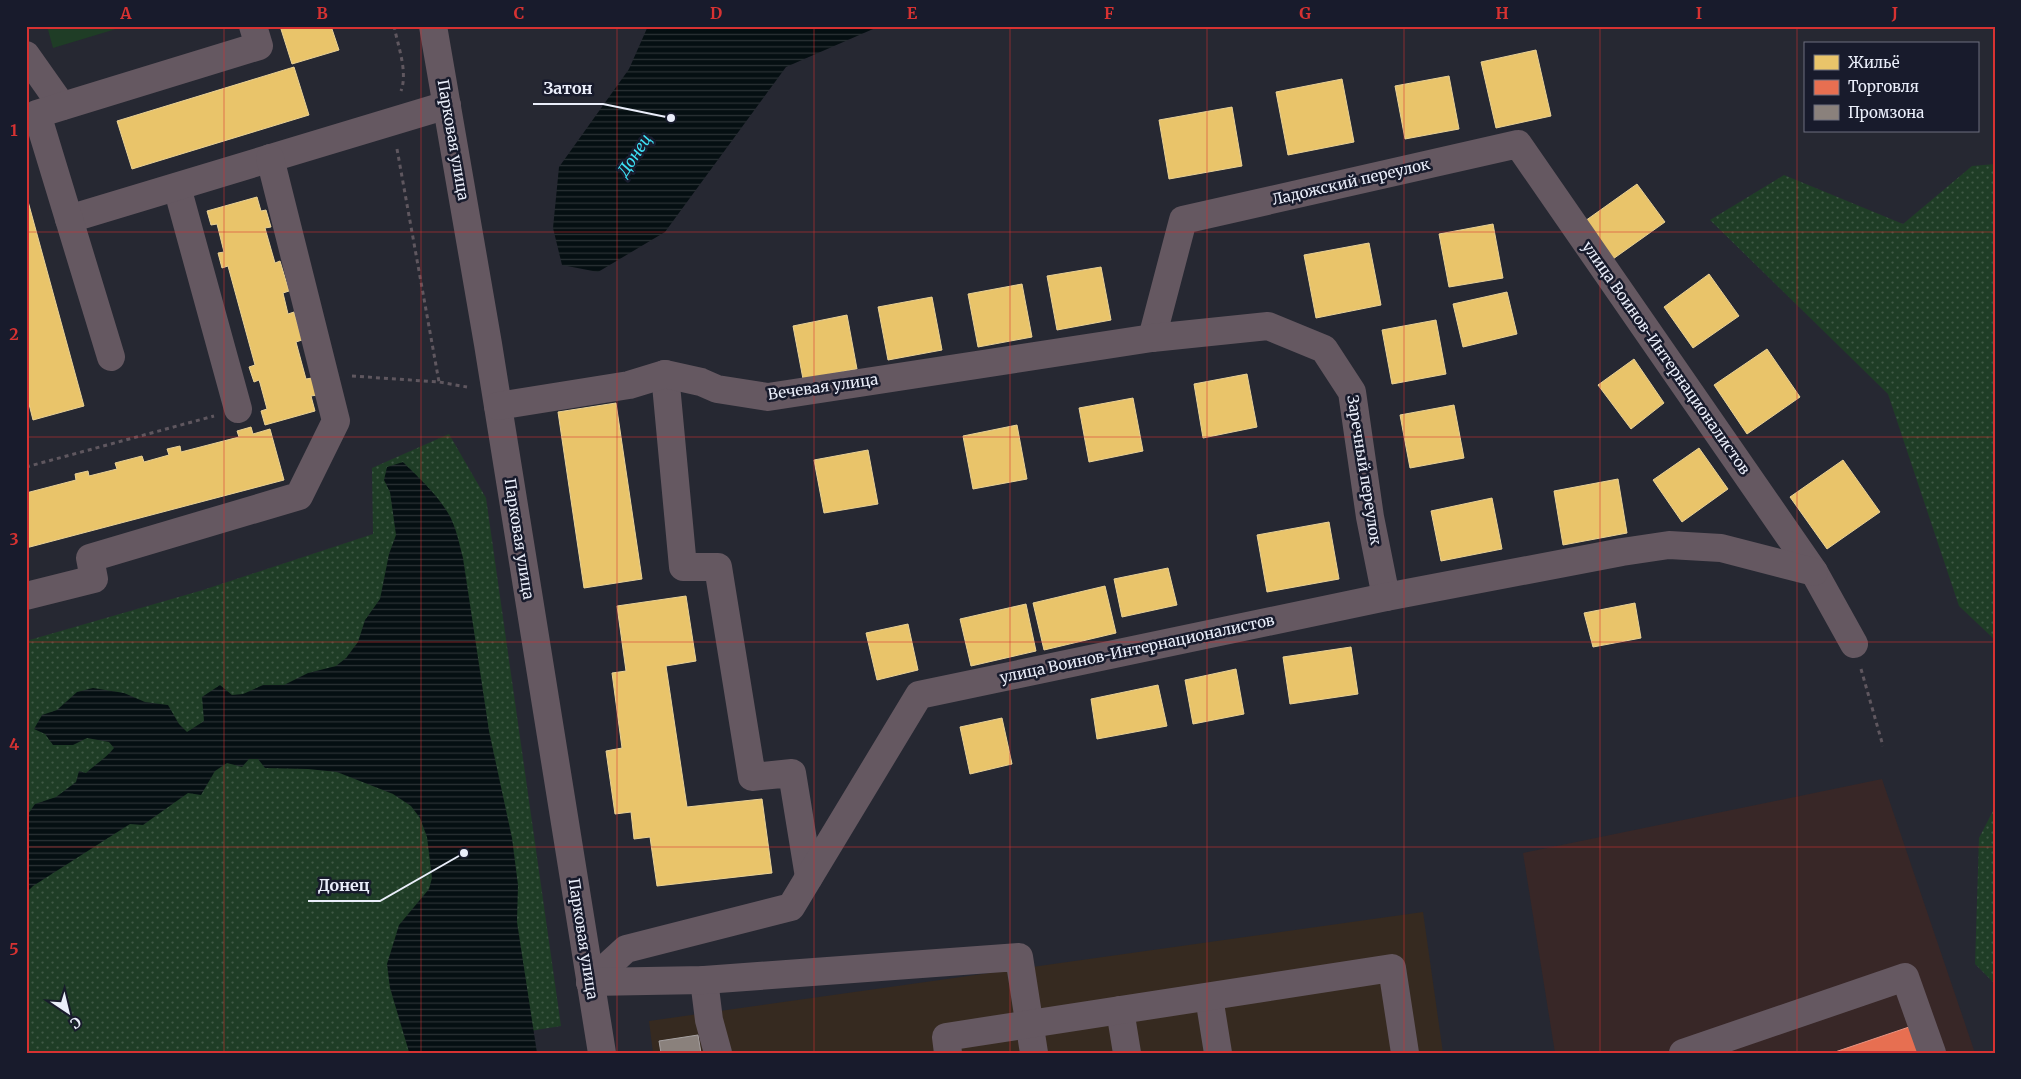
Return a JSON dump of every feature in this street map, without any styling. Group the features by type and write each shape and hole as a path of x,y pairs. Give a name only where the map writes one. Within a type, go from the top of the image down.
{"street":[{"path":"111,357 37,114 259,46 252,26"},
{"name":"Парковая улица","path":"433,26 497,396 602,1053"},
{"path":"26,55 62,106"},
{"path":"69,219 447,105"},
{"name":"Ладожский переулок","path":"1152,338 1183,220 1518,144"},
{"name":"улица Воинов-Интернационалистов","path":"1518,144 1814,572 1854,644"},
{"path":"26,596 94,579 90,558 299,496 336,421 270,158"},
{"path":"177,187 238,409"},
{"name":"Заречный переулок","path":"1152,338 1268,326 1324,349 1352,392 1370,517 1386,597"},
{"name":"Вечевая улица","path":"497,396 629,385 665,374 701,382 717,389 768,397 1152,338"},
{"path":"665,374 683,567 718,566 752,777 792,773 810,877"},
{"name":"улица Воинов-Интернационалистов","path":"590,982 626,949 791,907 919,695 1386,597 1622,552 1669,545 1721,548 1814,572"},
{"path":"590,982 704,980 1019,957 1034,1053"},
{"path":"948,1053 946,1038 1392,968 1405,1053"},
{"path":"1683,1053 1905,977 1932,1053"},
{"path":"704,980 709,1020 718,1053"},
{"path":"1209,997 1218,1053"},
{"path":"1120,1010 1127,1053"}],"path":[{"path":"394,26 402,64 403,85 398,99 390,108 440,382"},
{"path":"324,374 440,382 480,389 497,396"},
{"path":"26,467 238,409"},
{"path":"1854,644 1883,746"}],"shaded area":[{"path":"1882,779 1975,1053 1555,1053 1523,853"},
{"path":"1423,912 1443,1053 653,1053 649,1021"}],"green space":[{"path":"47,26 126,26 53,48"},
{"path":"1995,164 1995,640 1959,606 1888,394 1710,220 1784,175 1903,224 1972,166"},
{"path":"449,434 486,498 561,1026 395,1053 26,1053 26,641 203,590 373,534 372,468"},
{"path":"1995,807 1995,984 1975,964 1979,838"}],"water":[{"path":"648,26 880,26 786,67 665,232 598,272 562,265 553,228 559,167 629,69"},
{"path":"403,462 433,492 448,513 455,529 463,558 489,731 512,838 518,885 517,922 537,1053 409,1052 390,988 387,964 399,925 429,889 432,878 427,837 420,818 411,806 393,794 337,772 265,768 258,759 249,759 242,767 227,763 215,771 201,795 188,793 143,825 130,824 33,886 26,893 26,817 35,804 56,797 76,782 79,771 86,773 114,748 109,742 87,738 73,745 53,745 45,734 34,729 42,715 57,710 77,692 93,688 124,693 145,702 168,705 179,724 187,732 204,721 202,697 220,685 232,695 243,694 263,685 284,685 308,673 336,666 346,658 358,642 365,620 380,599 389,554 396,535 390,492 384,480 387,467"}],"building: Жильё":[{"path":"280,26 331,26 339,50 292,64"},
{"path":"1536,50 1551,116 1496,128 1481,62"},
{"path":"294,67 309,115 132,169 117,121"},
{"path":"1449,76 1459,129 1405,139 1395,86"},
{"path":"1342,79 1354,142 1288,155 1276,92"},
{"path":"1232,107 1242,166 1169,179 1159,120"},
{"path":"1637,184 1665,222 1613,259 1585,221"},
{"path":"26,194 84,406 33,420 29,404 26,405"},
{"path":"257,197 261,211 266,210 271,227 265,228 275,263 280,261 289,291 283,293 288,314 294,312 302,340 296,342 306,379 312,378 317,395 311,396 315,411 265,425 261,411 267,409 260,383 259,380 254,382 249,367 255,365 228,266 222,268 218,253 224,252 217,224 211,225 207,211"},
{"path":"1493,224 1503,278 1449,287 1439,234"},
{"path":"1369,243 1381,305 1316,318 1304,255"},
{"path":"1101,267 1111,320 1057,330 1047,276"},
{"path":"1709,274 1739,316 1693,348 1664,307"},
{"path":"1022,284 1032,337 978,347 968,294"},
{"path":"1507,292 1517,334 1463,347 1453,304"},
{"path":"932,297 942,350 888,360 878,307"},
{"path":"847,315 857,369 803,379 793,326"},
{"path":"1436,320 1446,374 1392,384 1382,330"},
{"path":"1767,349 1800,397 1747,434 1714,385"},
{"path":"1634,359 1664,403 1631,429 1598,385"},
{"path":"1247,374 1257,427 1203,438 1194,384"},
{"path":"1133,398 1143,451 1089,462 1079,408"},
{"path":"616,403 642,579 584,588 558,412"},
{"path":"1454,405 1464,458 1410,468 1400,415"},
{"path":"1017,425 1027,479 973,489 963,436"},
{"path":"251,427 253,434 270,429 284,480 26,548 26,493 76,480 75,474 88,471 89,476 117,469 115,463 142,456 144,462 169,455 167,449 180,446 181,452 239,437 237,431"},
{"path":"1699,448 1728,489 1682,522 1653,480"},
{"path":"868,450 878,504 824,513 814,460"},
{"path":"1843,460 1880,512 1827,549 1790,497"},
{"path":"1618,479 1627,533 1563,545 1554,491"},
{"path":"1492,498 1502,549 1441,561 1431,511"},
{"path":"1329,522 1339,579 1267,592 1257,535"},
{"path":"1168,568 1177,605 1122,617 1114,579"},
{"path":"1105,586 1116,633 1044,650 1033,603"},
{"path":"686,596 696,661 666,666 687,807 762,799 772,873 657,886 650,837 634,839 631,812 615,814 606,751 622,748 612,673 626,671 617,606"},
{"path":"1635,603 1641,638 1593,647 1584,613"},
{"path":"1026,604 1036,651 971,666 960,619"},
{"path":"908,624 918,670 877,680 866,633"},
{"path":"1351,647 1358,694 1290,704 1283,657"},
{"path":"1236,669 1244,714 1193,724 1185,680"},
{"path":"1158,685 1167,726 1097,739 1091,699"},
{"path":"1002,718 1012,764 970,774 960,727"}],"building: Торговля":[{"path":"1912,1026 1921,1053 1832,1053"}],"building: Промзона":[{"path":"698,1035 701,1053 661,1053 659,1041"}],"place":[{"name":"Затон","path":"671,118"},
{"name":"Донец","path":"464,853"}]}
